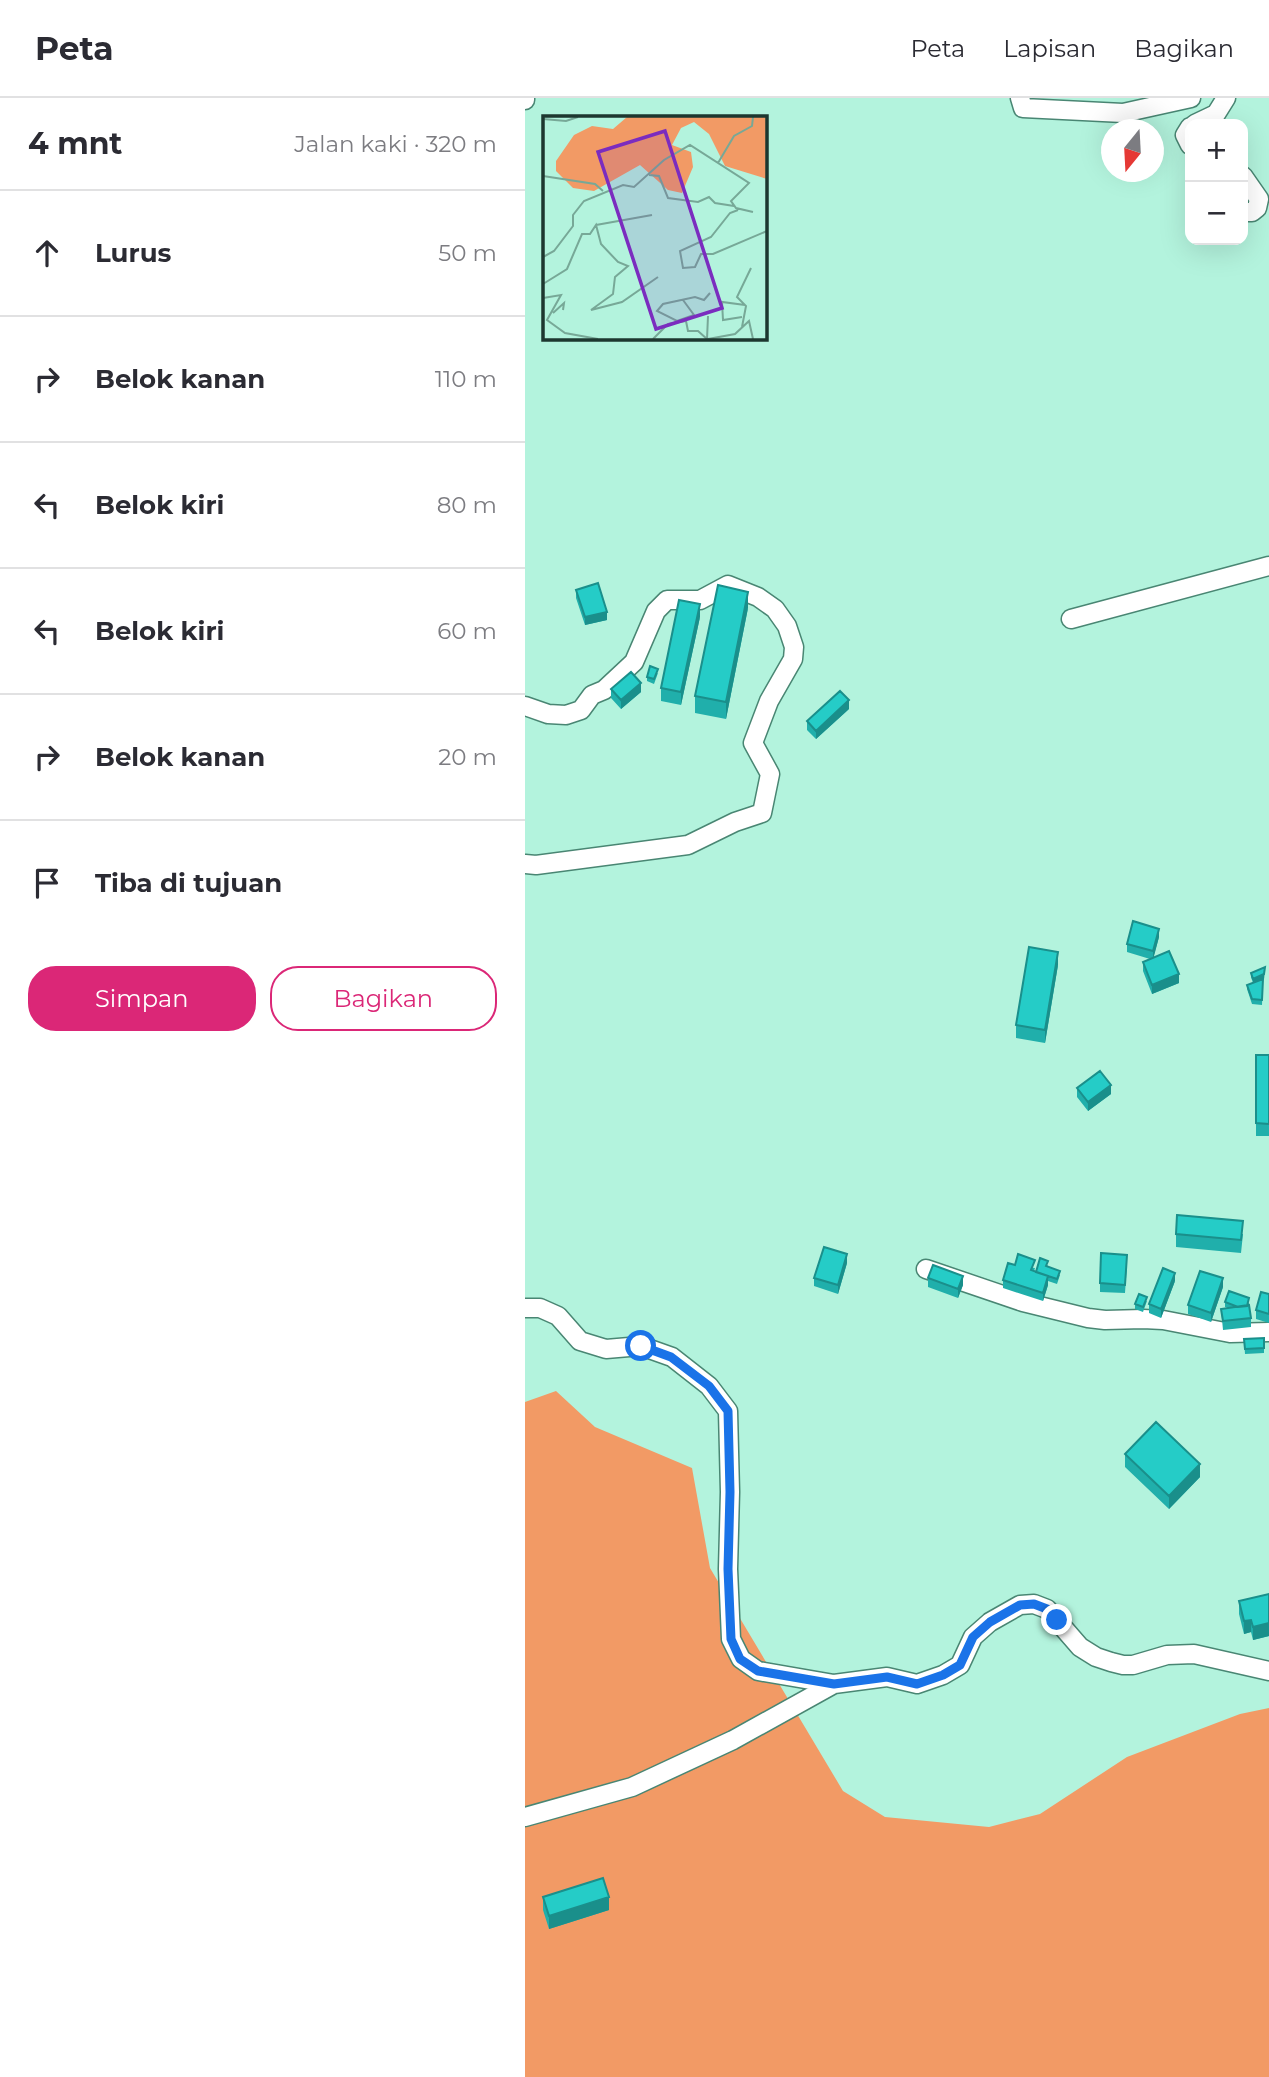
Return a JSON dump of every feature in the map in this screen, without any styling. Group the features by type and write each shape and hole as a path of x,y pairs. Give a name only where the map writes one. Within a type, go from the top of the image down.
{"street":[{"path":"1020,98 1023,108 1123,113 1191,98"},
{"path":"1206,119 1216,114 1226,98"},
{"path":"1248,183 1259,199 1257,208 1248,212"},
{"path":"1071,619 1269,566"},
{"path":"525,706 548,714 566,715 581,710 592,695 604,690 634,662 656,611 667,600 700,600 728,585 758,597 775,610 792,637 793,660 769,701 753,743 770,774 762,813 735,822 688,845 525,864"},
{"path":"926,1269 1023,1302 1088,1318 1163,1321 1230,1333 1269,1332"},
{"path":"525,1308 540,1308 558,1316 580,1341 606,1349 641,1346 671,1357 709,1386 728,1411 731,1639 740,1659 758,1671 834,1684 887,1677 917,1684 943,1675 960,1665 973,1637 990,1622 1020,1605 1034,1604 1047,1609 1080,1647 1111,1662 1133,1665 1167,1655 1194,1654 1269,1671"},
{"path":"525,1817 632,1787 733,1740 834,1684"}],"shaded area":[{"path":"556,1391 595,1427 692,1468 710,1568 843,1791 885,1817 989,1827 1040,1814 1127,1757 1240,1714 1269,1708 1269,2077 525,2077 525,1402"}],"building":[{"path":"598,583 607,612 585,617 576,590"},
{"path":"718,585 748,592 726,702 695,696"},
{"path":"679,600 700,604 681,692 661,688"},
{"path":"650,666 658,669 654,679 647,677"},
{"path":"631,672 641,683 621,700 611,689"},
{"path":"840,691 849,700 816,731 807,721"},
{"path":"1133,921 1159,929 1153,951 1127,944"},
{"path":"1029,947 1058,952 1045,1030 1016,1025"},
{"path":"1169,951 1179,974 1152,985 1143,962"},
{"path":"1265,967 1264,974 1253,979 1251,973"},
{"path":"1263,979 1262,1000 1252,999 1247,985"},
{"path":"1256,1055 1269,1055 1269,1124 1256,1123"},
{"path":"1100,1071 1111,1085 1088,1102 1077,1088"},
{"path":"1177,1215 1243,1221 1241,1240 1176,1234"},
{"path":"824,1247 847,1254 838,1285 814,1278"},
{"path":"1101,1253 1127,1255 1125,1285 1100,1283"},
{"path":"1018,1254 1035,1260 1031,1270 1048,1276 1043,1293 1003,1280 1008,1263 1015,1265"},
{"path":"1040,1258 1048,1261 1046,1266 1060,1271 1057,1279 1036,1272"},
{"path":"933,1265 963,1276 958,1289 928,1278"},
{"path":"1163,1268 1175,1273 1161,1309 1149,1304"},
{"path":"1200,1271 1223,1278 1211,1313 1188,1305"},
{"path":"1229,1291 1249,1298 1247,1306 1238,1307 1225,1302"},
{"path":"1261,1292 1269,1294 1269,1314 1256,1310"},
{"path":"1139,1294 1147,1297 1143,1307 1135,1304"},
{"path":"1249,1305 1251,1318 1223,1321 1221,1309"},
{"path":"1264,1338 1264,1348 1245,1349 1244,1339"},
{"path":"1156,1422 1200,1464 1169,1496 1125,1454"},
{"path":"1269,1594 1269,1623 1253,1627 1251,1620 1244,1621 1239,1601"},
{"path":"603,1878 609,1897 549,1916 543,1897"}],"route":[{"path":"641,1346 671,1357 709,1386 728,1411 731,1639 740,1659 758,1671 834,1684 887,1677 917,1684 943,1675 960,1665 973,1637 990,1622 1020,1605 1034,1604 1047,1609 1057,1620"}]}
